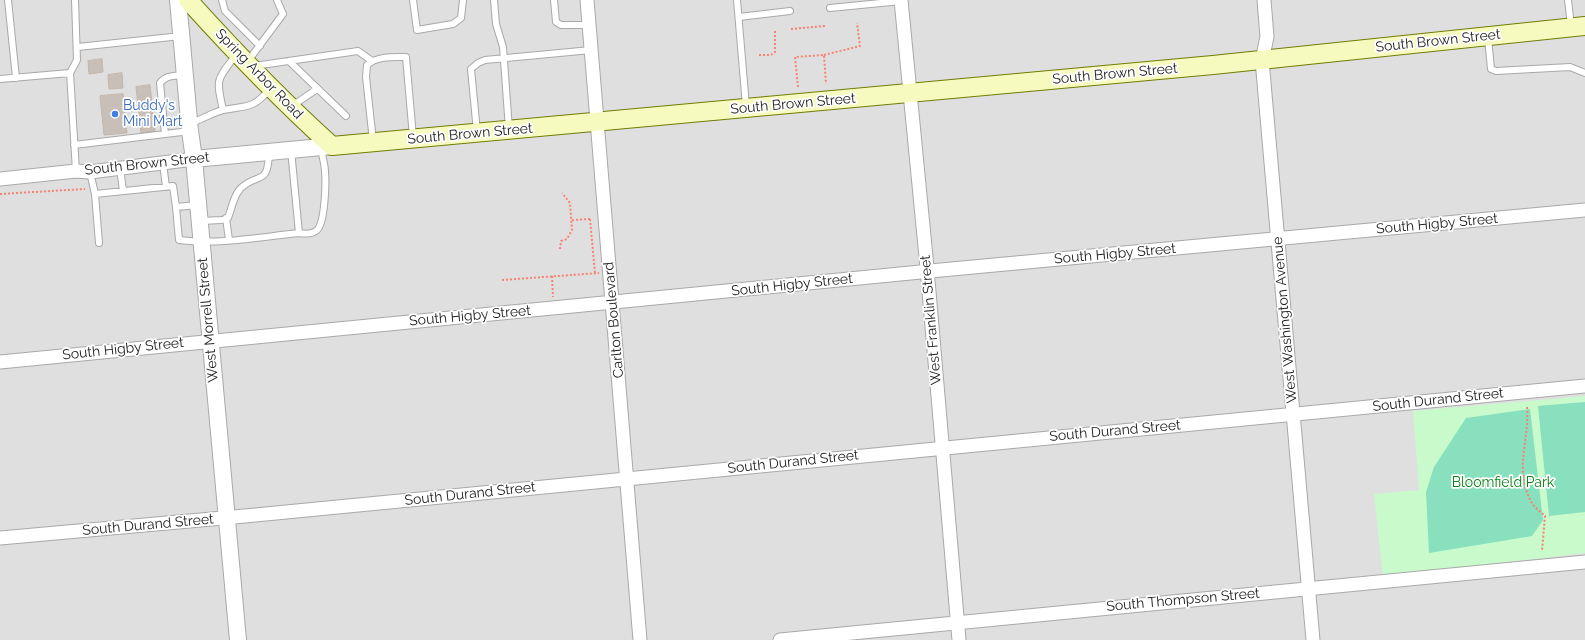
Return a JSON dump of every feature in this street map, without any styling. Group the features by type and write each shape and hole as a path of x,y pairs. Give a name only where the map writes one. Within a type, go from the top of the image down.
{"main road":[{"name":"Spring Arbor Road","path":"188,0 326,147"},
{"name":"South Brown Street","path":"326,147 1262,60 1578,26"}],"street":[{"name":"West Morrell Street","path":"178,0 189,127 199,205 201,242 238,640"},
{"name":"Carlton Boulevard","path":"587,0 596,122 628,478 640,640"},
{"name":"West Washington Avenue","path":"1264,0 1267,37 1262,60 1313,640"},
{"name":"West Franklin Street","path":"901,1 943,448 959,640"},
{"name":"South Brown Street","path":"0,179 76,171 90,172 163,163 326,147"},
{"name":"South Higby Street","path":"0,362 210,340 1585,210"},
{"name":"South Durand Street","path":"0,538 226,518 1585,386"},
{"name":"South Thompson Street","path":"780,640 1585,562"}],"lane":[{"path":"8,0 16,78"},
{"path":"75,0 78,47 77,60 70,73 76,171"},
{"path":"222,0 225,11 260,46"},
{"path":"223,110 218,85 220,76 244,61 260,46 283,14 277,0"},
{"path":"413,0 417,30 453,24 461,18 462,0"},
{"path":"494,0 496,24 503,47 509,131"},
{"path":"554,0 556,22 561,25 589,25"},
{"path":"737,0 747,109"},
{"path":"1568,0 1578,26"},
{"path":"830,8 901,1"},
{"path":"738,17 790,11"},
{"path":"78,47 181,36"},
{"path":"1488,36 1489,63 1491,69 1496,72 1570,67 1585,73"},
{"path":"477,134 471,69 478,63 485,60 591,50"},
{"path":"244,61 289,61 358,51 372,61"},
{"path":"373,142 366,77 367,65 372,61 406,57 413,139"},
{"path":"289,61 346,116"},
{"path":"0,79 70,73"},
{"path":"165,134 160,83 168,76 185,74"},
{"path":"74,145 165,134 189,127 223,110 252,105 259,101 271,88"},
{"path":"290,107 317,89"},
{"path":"95,194 173,186 179,240 201,242 314,232 319,229 322,220 326,147"},
{"path":"291,150 299,233"},
{"path":"229,240 226,218 233,206 234,196 240,189 266,174 269,168 269,152"},
{"path":"163,163 166,187"},
{"path":"120,168 123,191"},
{"path":"90,172 95,194 99,243"},
{"path":"176,207 199,205"},
{"path":"200,221 226,218"}],"path":[{"path":"798,87 795,57 824,55 860,46 857,23"},
{"path":"791,29 824,26"},
{"path":"759,55 771,55 775,52 775,31"},
{"path":"824,55 826,84"},
{"path":"560,249 561,241 567,239 572,230 570,203 562,192"},
{"path":"572,220 595,218"},
{"path":"590,219 594,273"},
{"path":"502,280 600,273"},
{"path":"552,276 554,300"},
{"path":"1527,407 1528,422 1522,461 1527,490 1532,504 1545,516 1542,551"}],"shaded area":[{"path":"0,0 1585,0 1585,640 0,640"}],"green space":[{"name":"Bloomfield Park","path":"1585,396 1585,553 1383,577 1374,494 1419,490 1413,411"},
{"path":"1585,402 1585,512 1549,516 1538,406"},
{"path":"1530,409 1543,520 1532,536 1429,553 1426,492 1434,467 1466,418"}],"building":[{"path":"102,59 103,72 89,74 88,61"},
{"path":"122,73 123,88 109,89 108,75"},
{"path":"150,85 155,131 141,133 136,87"},
{"path":"123,94 127,133 104,135 100,96"}],"place":[{"name":"Buddy's Mini Mart","path":"115,114"}]}
